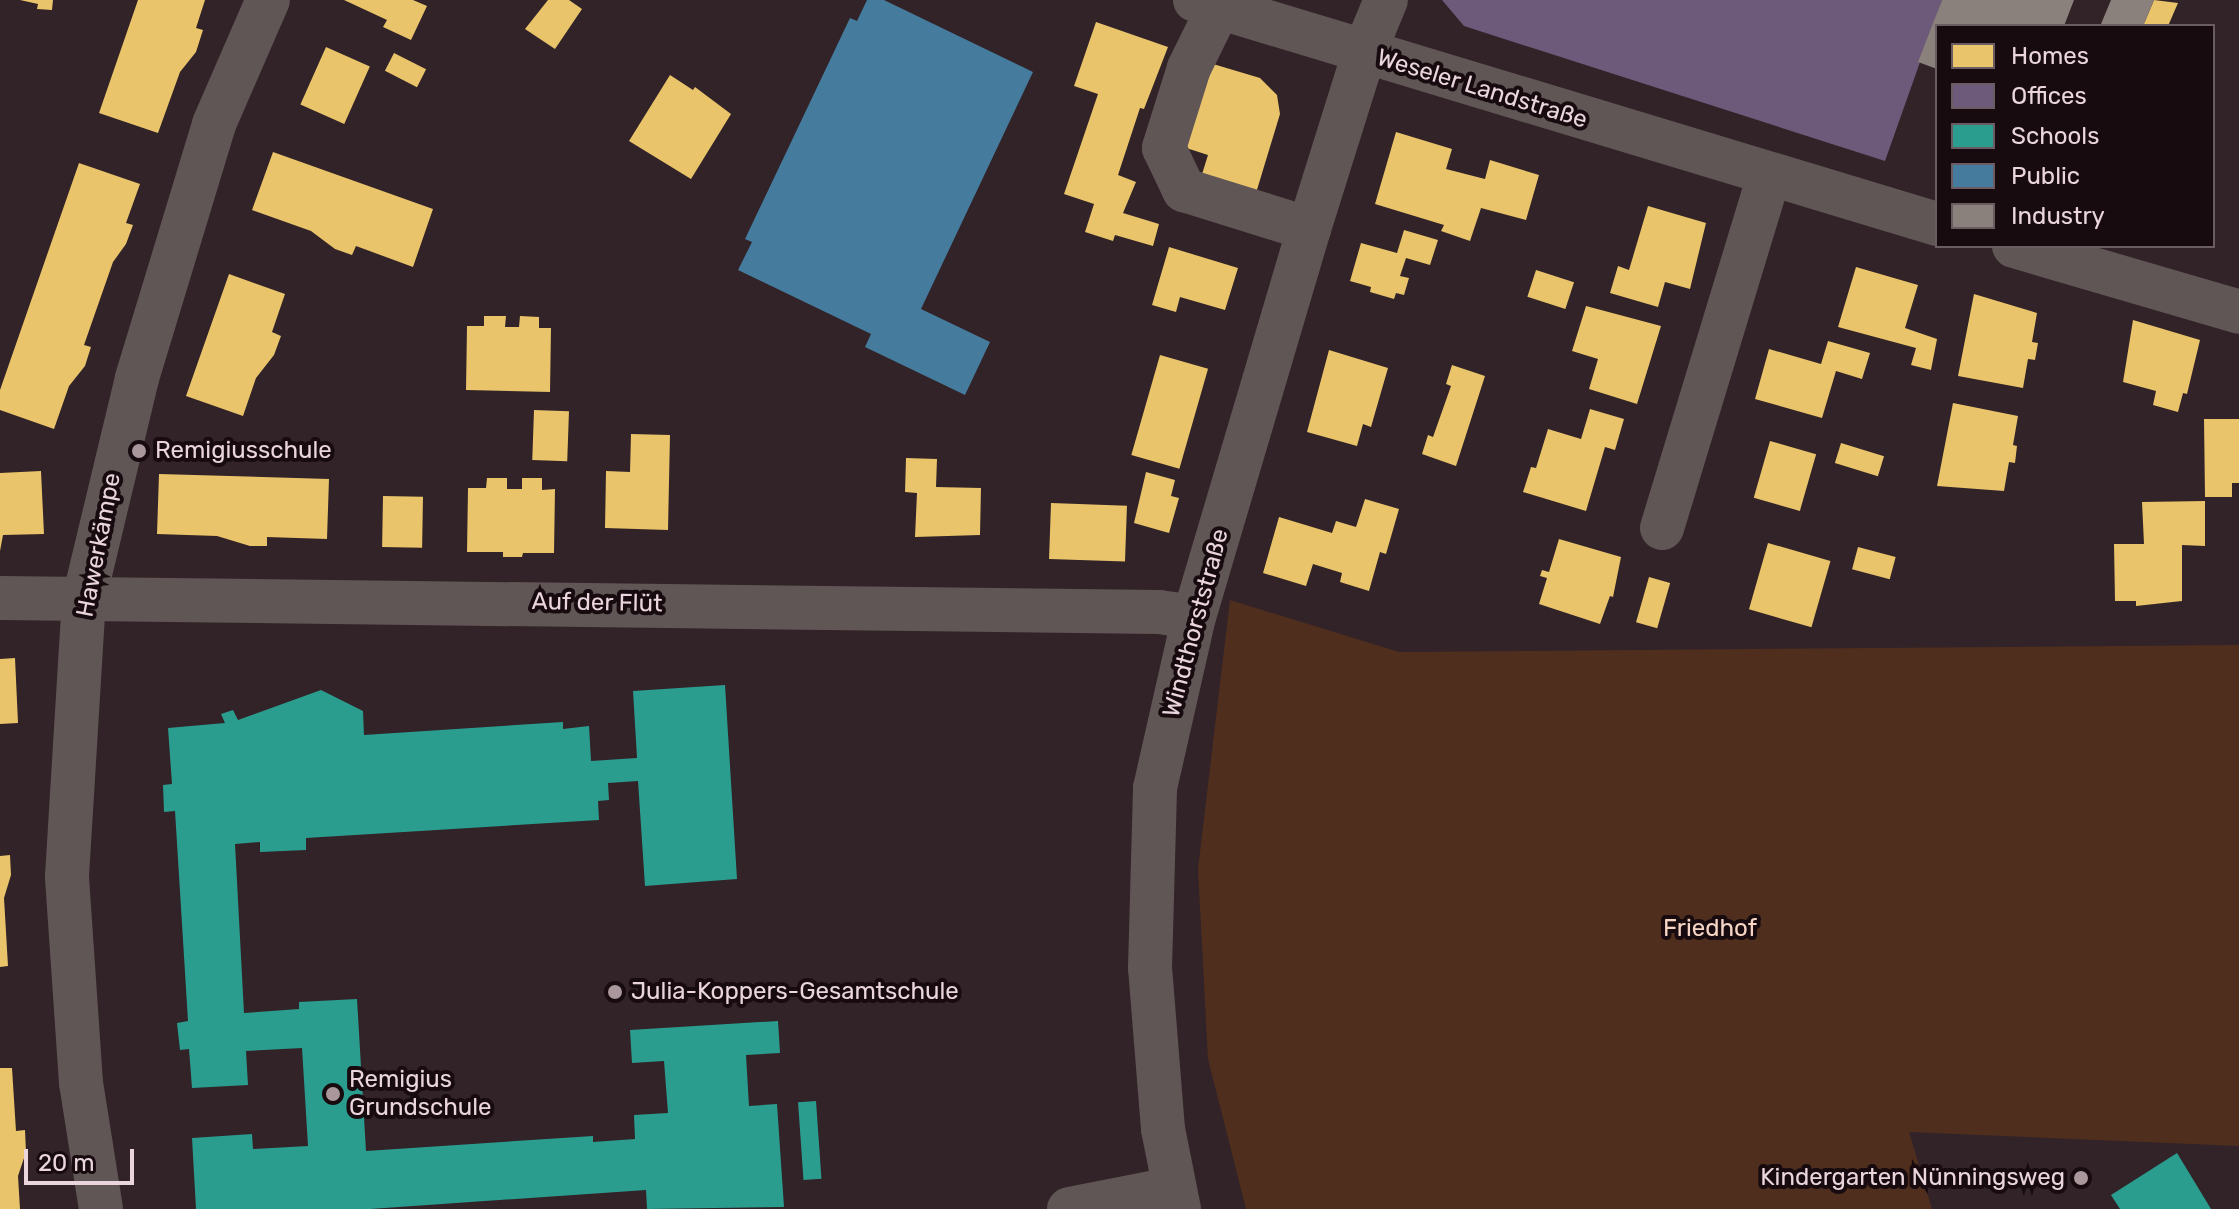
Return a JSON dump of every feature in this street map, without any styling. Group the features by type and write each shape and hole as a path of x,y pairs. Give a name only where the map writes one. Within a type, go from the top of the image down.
{"street":[{"name":"Hawerkämpe","path":"101,1209 81,1083 67,876 84,599 137,378 214,124 268,0"},
{"name":"Windthorststraße","path":"1175,1199 1163,1129 1150,968 1155,788 1194,617 1309,229 1364,53 1386,0"},
{"name":"Weseler Landstraße","path":"1206,4 1769,176 1935,223"},
{"path":"1206,4 1164,148 1184,190 1309,229"},
{"path":"1662,528 1769,176"},
{"path":"2021,248 2239,312"},
{"name":"Auf der Flüt","path":"0,598 1127,612 1194,617"},
{"path":"1069,1209 1175,1199"}],"green space":[{"name":"Friedhof","path":"1230,600 1399,652 2239,645 2239,1146 1909,1132 1932,1209 1246,1209 1208,1059 1198,869"}],"building: Homes":[{"path":"20,0 53,0 52,10 37,9 38,4"},
{"path":"138,0 205,0 196,28 203,30 196,52 180,72 158,133 99,113"},
{"path":"344,0 413,0 427,6 411,40 383,27 387,20"},
{"path":"548,0 569,0 582,9 555,49 525,29"},
{"path":"2154,0 2178,3 2169,24 2144,24"},
{"path":"1096,22 1168,47 1144,109 1140,108 1118,175 1136,182 1123,213 1159,224 1153,246 1115,235 1113,241 1085,232 1094,204 1064,194 1098,94 1074,86"},
{"path":"326,47 370,67 344,124 300,105"},
{"path":"394,53 426,69 417,87 385,71"},
{"path":"1203,61 1260,78 1277,95 1280,114 1253,203 1198,187 1208,155 1180,146"},
{"path":"670,75 693,90 695,87 731,114 691,179 629,141"},
{"path":"1396,132 1452,149 1446,169 1485,179 1490,160 1539,175 1526,220 1481,208 1470,241 1441,231 1444,225 1375,204"},
{"path":"273,152 433,209 413,267 356,246 352,255 335,249 311,231 252,210"},
{"path":"79,163 140,184 126,223 133,225 126,244 113,262 84,345 91,347 85,366 69,386 54,429 0,410 0,390"},
{"path":"1648,206 1706,223 1690,289 1665,282 1658,307 1610,293 1618,266 1629,270"},
{"path":"1404,230 1438,240 1430,265 1406,258 1400,276 1409,278 1404,295 1396,293 1394,299 1370,292 1371,287 1350,281 1361,243 1397,253"},
{"path":"1169,247 1238,268 1225,310 1180,297 1176,312 1152,305"},
{"path":"1856,267 1918,285 1905,328 1937,339 1931,370 1911,365 1916,348 1838,327"},
{"path":"1536,270 1574,282 1565,309 1527,297"},
{"path":"229,274 285,294 272,332 281,336 274,355 256,378 243,416 186,396"},
{"path":"1974,294 2037,313 2032,342 2038,343 2035,360 2028,359 2023,388 1958,376"},
{"path":"1586,306 1661,326 1637,404 1589,389 1598,359 1572,351"},
{"path":"484,316 506,316 505,327 519,327 520,316 539,317 539,328 551,328 550,392 466,390 467,326 484,326"},
{"path":"2133,320 2200,340 2187,394 2183,393 2178,412 2153,405 2156,391 2123,382"},
{"path":"1828,341 1870,353 1862,379 1836,371 1822,418 1755,399 1769,349 1821,364"},
{"path":"1329,350 1388,368 1371,427 1363,424 1357,446 1307,432"},
{"path":"1160,355 1208,369 1179,469 1131,455"},
{"path":"1452,365 1485,376 1456,466 1422,454 1428,435 1433,437 1451,386 1446,384"},
{"path":"1953,403 2018,416 2013,445 2017,446 2015,463 2009,462 2004,491 1937,486"},
{"path":"1590,409 1624,419 1615,450 1605,447 1586,511 1523,492 1531,467 1536,468 1548,429 1581,439"},
{"path":"534,410 569,411 567,461 532,460"},
{"path":"2204,419 2239,419 2239,483 2232,483 2232,497 2205,497"},
{"path":"631,434 670,435 668,530 605,528 606,471 630,472"},
{"path":"1770,441 1816,454 1800,511 1754,498"},
{"path":"1841,443 1884,456 1878,476 1835,463"},
{"path":"906,458 937,459 936,487 981,488 980,535 915,537 917,493 905,492"},
{"path":"41,471 44,534 3,535 0,551 0,473"},
{"path":"1146,472 1175,480 1171,496 1179,498 1169,533 1134,523"},
{"path":"159,474 329,479 327,539 267,537 267,546 250,546 217,536 157,534"},
{"path":"487,478 507,478 507,489 522,489 522,478 542,478 542,490 555,489 554,553 523,553 522,557 503,557 503,552 467,552 468,488 486,488"},
{"path":"383,496 423,497 422,548 382,547"},
{"path":"1365,499 1399,509 1386,554 1380,552 1369,591 1340,582 1342,573 1313,564 1306,586 1263,573 1279,517 1332,533 1336,521 1356,527"},
{"path":"2205,501 2205,546 2182,545 2182,601 2136,606 2136,601 2115,601 2114,544 2144,544 2142,502"},
{"path":"1051,503 1127,506 1125,562 1049,559"},
{"path":"1559,539 1621,557 1613,597 1610,596 1600,624 1539,604 1547,578 1540,576 1542,570 1549,572"},
{"path":"1768,543 1830,561 1811,627 1749,609"},
{"path":"1858,547 1896,557 1890,579 1852,569"},
{"path":"1649,577 1670,583 1657,628 1636,622"},
{"path":"15,658 18,723 0,724 0,659"},
{"path":"10,855 11,875 4,898 8,966 0,967 0,856"},
{"path":"0,1068 12,1068 16,1131 25,1130 26,1152 18,1176 20,1209 0,1209"}],"building: Offices":[{"path":"1442,0 1942,0 1885,161 1464,26"}],"building: Schools":[{"path":"725,685 737,879 645,886 638,781 608,783 609,800 598,801 599,820 306,838 306,850 260,852 260,842 235,844 244,1013 299,1009 299,1002 357,999 366,1151 593,1136 593,1142 635,1139 634,1115 668,1113 664,1061 632,1063 630,1030 778,1021 780,1053 746,1055 749,1106 777,1104 784,1207 647,1209 646,1190 370,1209 196,1209 192,1138 252,1134 253,1149 308,1146 302,1048 246,1051 248,1085 192,1088 189,1049 180,1050 177,1023 188,1021 175,811 164,812 163,785 172,784 168,728 225,723 221,714 233,710 238,720 321,690 363,711 364,735 563,722 563,729 589,726 591,761 637,758 633,691"},
{"path":"816,1101 821,1179 803,1180 798,1102"},
{"path":"2177,1153 2211,1209 2120,1209 2111,1195"}],"building: Public":[{"path":"867,0 884,0 1033,72 921,309 990,342 965,395 865,347 871,334 738,270 752,242 745,239 850,18 857,21"}],"building: Industry":[{"path":"1942,0 2074,0 2065,24 1935,24 1935,68 1918,62"},
{"path":"2111,0 2154,0 2144,24 2101,24"}],"place":[{"name":"Remigiusschule","path":"139,451"},
{"name":"Julia-Koppers-Gesamtschule","path":"615,992"},
{"name":"Remigius Grundschule","path":"333,1094"},
{"name":"Kindergarten Nünningsweg","path":"2081,1178"}]}
